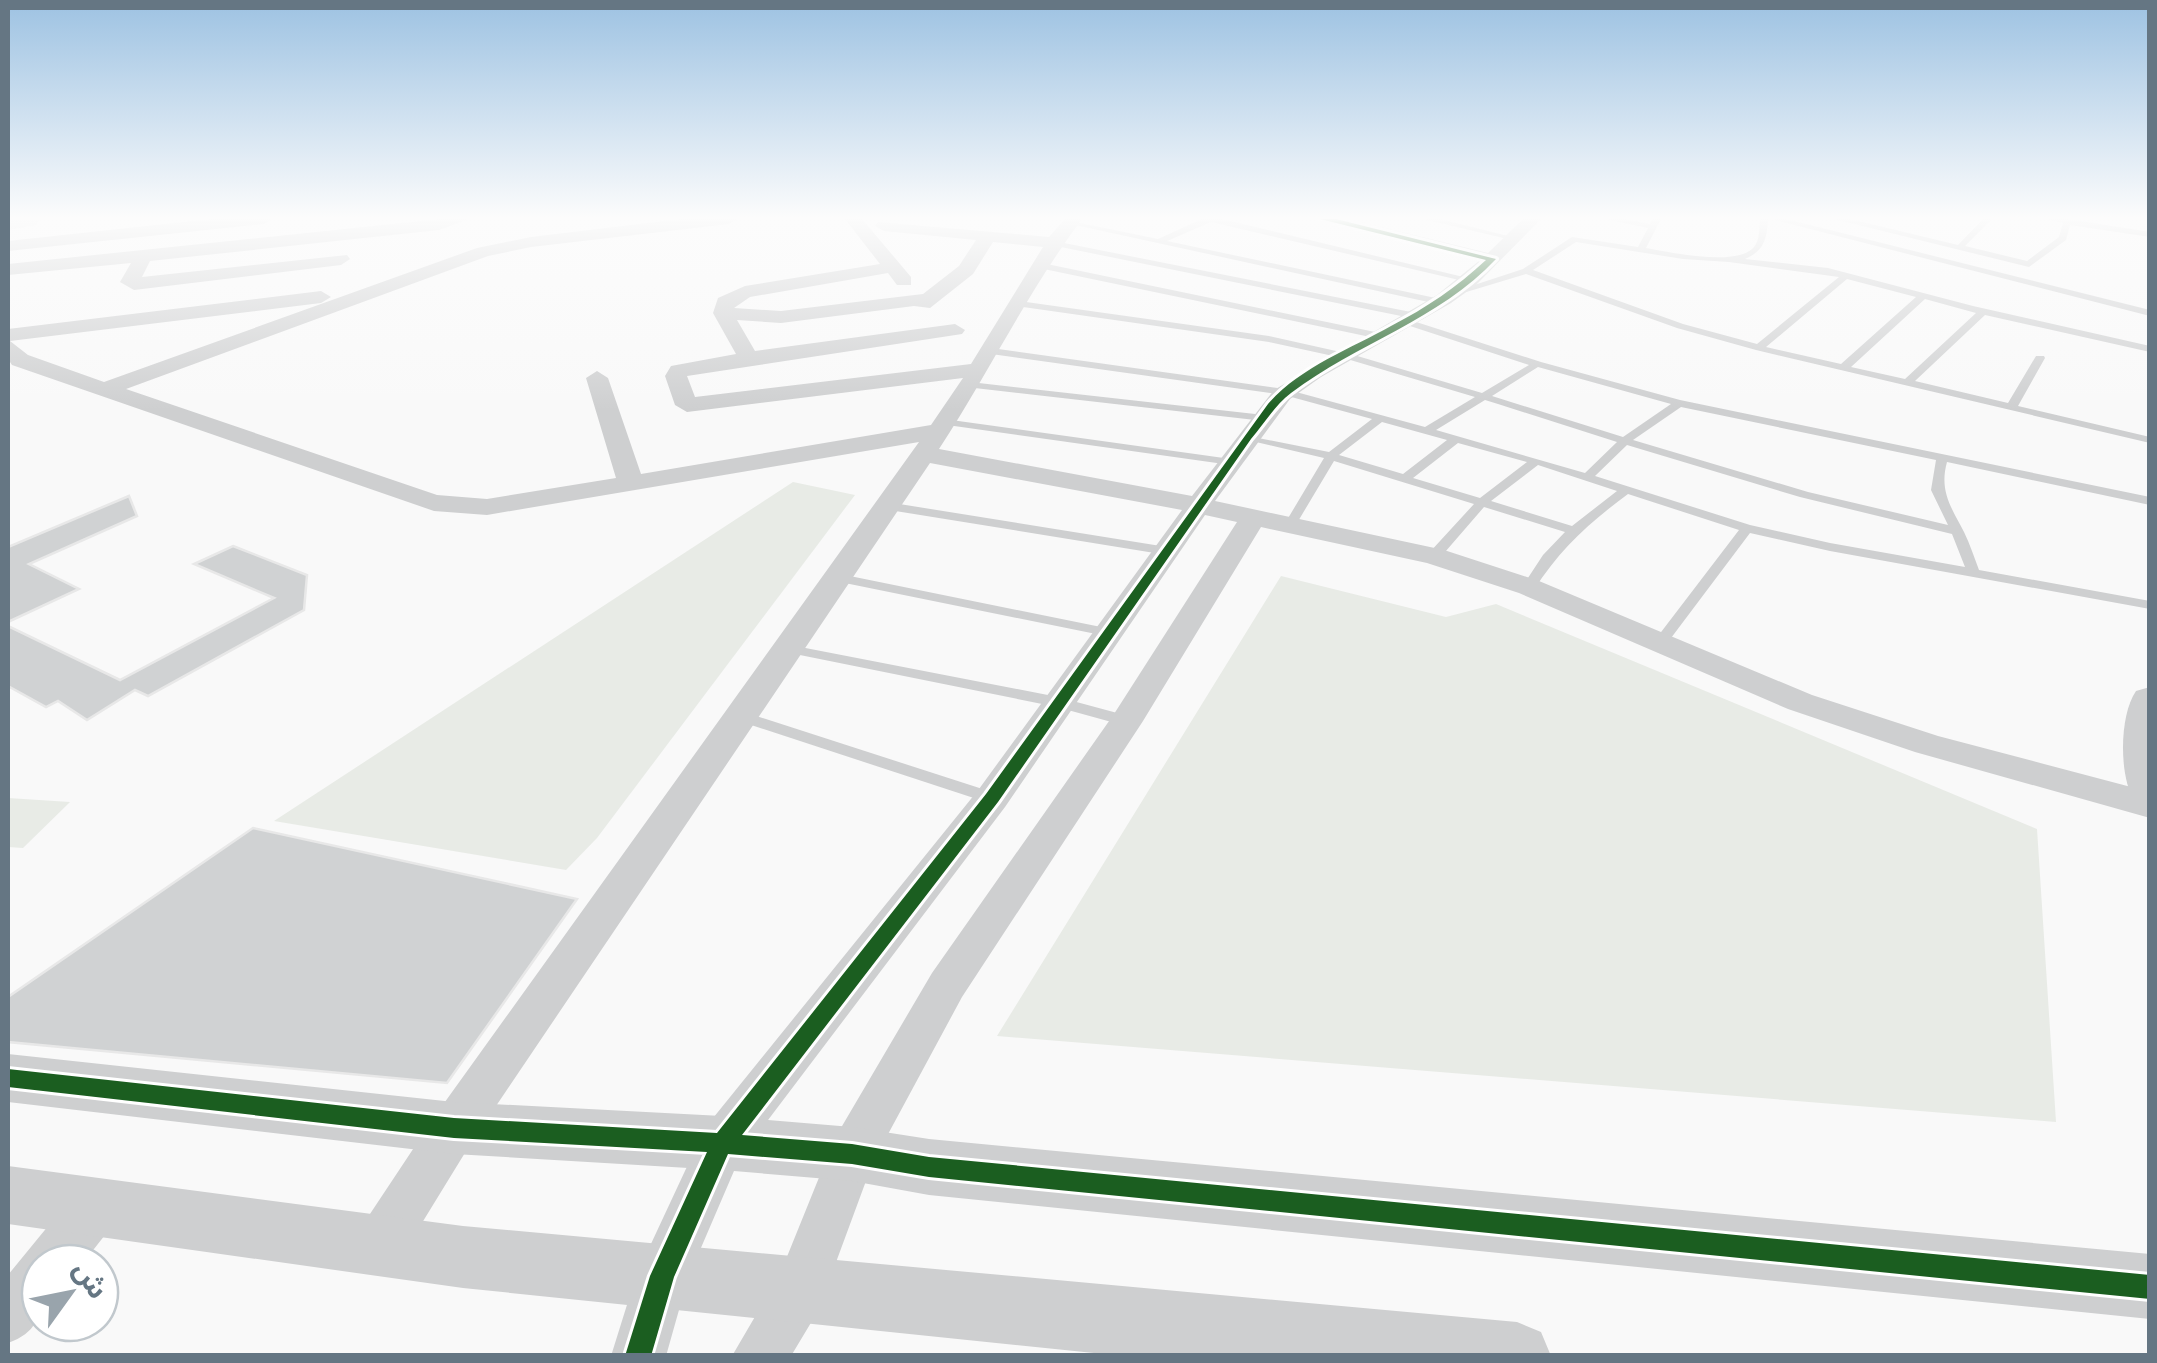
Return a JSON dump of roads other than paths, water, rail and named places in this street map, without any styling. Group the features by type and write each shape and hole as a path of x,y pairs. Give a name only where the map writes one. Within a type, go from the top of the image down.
{"street":[{"path":"108,388 400,283"},
{"path":"749,358 723,313 725,302 745,292 801,283"},
{"path":"906,283 955,330 979,369"},
{"path":"723,313 781,317 921,301 948,283"},
{"path":"380,1244 454,1128 840,578 1032,283"},
{"path":"638,1356 662,1276 722,1142 992,798 1106,632 1202,506 1246,437 1285,392 1415,320 1467,283"},
{"path":"8,335 379,290"},
{"path":"955,330 749,358 679,372 676,376 686,405 979,369"},
{"path":"12,358 446,505 487,507 934,436 1202,506 1434,556 1529,588 1741,679 1862,724 2150,806"},
{"path":"596,378 631,484"},
{"path":"760,1356 799,1292 852,1154 947,985 1126,721 1272,521"},
{"path":"2150,700 2145,748 2150,790"},
{"path":"8,1078 454,1128 722,1142 852,1154 930,1166 2150,1287"},
{"path":"8,1195 463,1257 799,1292 1517,1356"},
{"path":"66,1243 94,1209"}],"lane":[{"path":"1206,283 1380,336"},
{"path":"1253,283 1415,320 1536,364 1679,403 2150,500"},
{"path":"1401,283 1457,292 1488,283"},
{"path":"1425,283 1457,292"},
{"path":"1558,283 1680,326 1759,348 2150,440"},
{"path":"1759,348 1837,283"},
{"path":"1874,283 2150,350"},
{"path":"2024,283 2150,314"},
{"path":"1843,368 1923,296"},
{"path":"1019,304 1207,330 1346,356 1862,512 1957,532"},
{"path":"1908,383 1982,312"},
{"path":"2010,408 2040,358"},
{"path":"1427,431 1536,364"},
{"path":"979,369 1285,392 1536,461 1747,528 1830,547 2150,605"},
{"path":"979,369 1264,418"},
{"path":"1587,477 1626,440 1679,403"},
{"path":"1272,521 1330,456 1380,418"},
{"path":"934,436 1231,462"},
{"path":"1246,437 1330,456 1571,530"},
{"path":"1404,478 1457,438"},
{"path":"1942,459 1935,480 1940,504 1973,571"},
{"path":"1434,556 1481,502 1536,461"},
{"path":"1529,588 1539,567 1571,530 1626,490"},
{"path":"887,506 1167,551"},
{"path":"1660,643 1747,528"},
{"path":"840,578 1106,632"},
{"path":"790,649 1058,702 1126,721"},
{"path":"744,717 992,798"}]}
